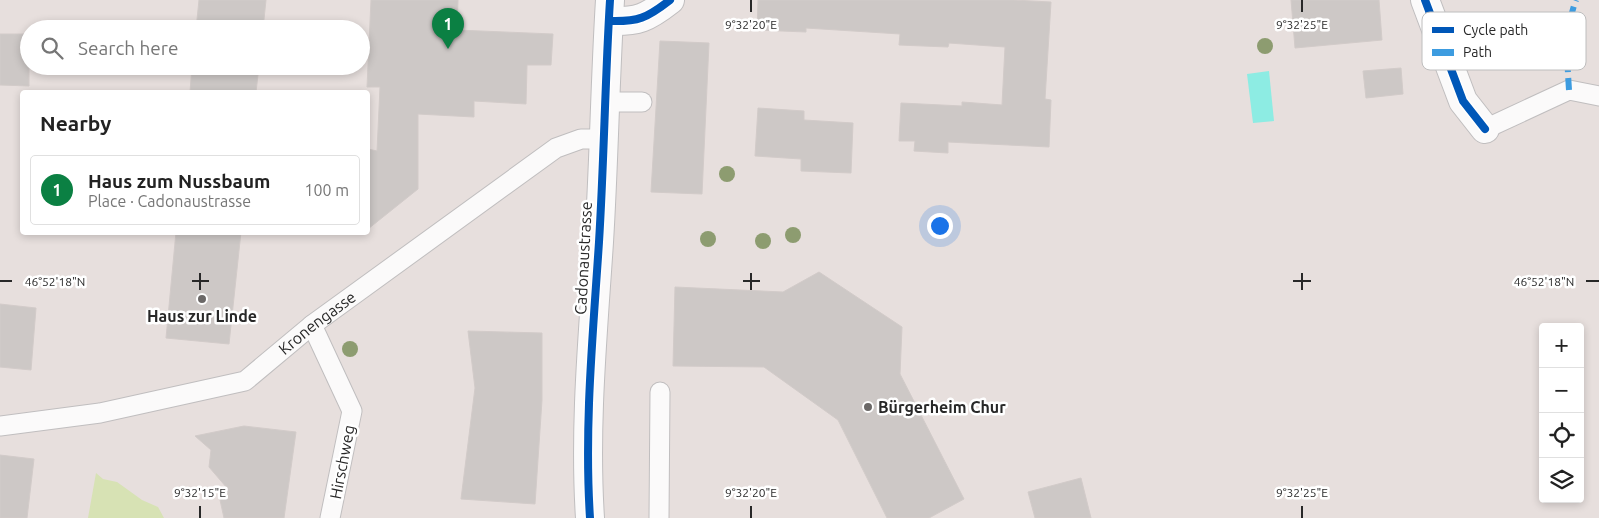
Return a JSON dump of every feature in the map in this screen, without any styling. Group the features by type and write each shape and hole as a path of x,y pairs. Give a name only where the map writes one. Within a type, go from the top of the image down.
{"street":[{"path":"609,11 629,22 653,13 670,0"},
{"path":"1424,0 1429,12"},
{"name":"Cadonaustrasse","path":"590,518 588,412 599,239 609,11"},
{"path":"1451,70 1463,101 1485,129"}],"lane":[{"path":"1485,129 1569,90 1599,96"},
{"path":"605,102 642,102"},
{"name":"Kronengasse","path":"0,426 100,413 245,381 312,325 556,148 581,140 603,140"},
{"name":"Hirschweg","path":"312,325 352,411 330,518"},
{"path":"659,518 660,392"}],"green space":[{"path":"96,473 103,479 117,482 142,500 158,507 164,518 88,518"}],"water":[{"path":"1269,71 1274,121 1253,123 1247,74"}],"building":[{"path":"199,0 266,0 264,20 197,20"},
{"path":"371,0 458,0 457,30 553,34 551,65 527,65 526,104 474,101 474,117 418,114 418,189 370,227 370,149 377,151 380,87 367,87 368,75 370,75"},
{"path":"758,0 1013,0 1051,2 1045,99 1051,100 1049,147 948,142 948,153 914,151 915,141 899,141 901,103 962,106 962,102 1002,105 1005,47 949,43 948,47 899,45 900,34 806,28 806,32 757,30"},
{"path":"1291,0 1379,0 1382,40 1295,48"},
{"path":"0,34 20,34 20,75 29,75 29,86 0,85"},
{"path":"660,41 709,43 702,194 651,192"},
{"path":"1401,68 1403,94 1366,98 1363,71"},
{"path":"191,75 258,75 256,90 190,90"},
{"path":"758,108 804,111 804,120 853,123 851,173 801,171 801,159 755,156"},
{"name":"Haus zur Linde","path":"176,235 241,235 229,344 166,338"},
{"name":"Bürgerheim Chur","path":"819,272 902,327 900,374 964,499 929,518 887,518 838,420 764,367 673,366 675,287 783,292"},
{"path":"0,304 36,308 31,370 0,367"},
{"path":"468,331 542,333 542,400 535,504 461,499 475,388"},
{"path":"244,426 296,432 284,518 224,518 220,500 227,488 209,467 211,450 195,436"},
{"path":"0,455 34,459 27,518 0,518"},
{"path":"1081,478 1091,518 1035,518 1028,492"}],"marked path":[{"path":"1572,12 1576,0"},
{"path":"1568,70 1569,90"}],"cycle path":[{"path":"590,518 588,484 589,414 601,212 610,0"},
{"path":"609,21 628,21 642,18 670,0"},
{"path":"1425,0 1430,12"},
{"path":"1451,70 1463,101 1485,129"}],"place":[{"name":"Haus zum Nussbaum","path":"448,49"},
{"name":"Haus zur Linde","path":"202,299"},
{"name":"Bürgerheim Chur","path":"868,407"}]}
